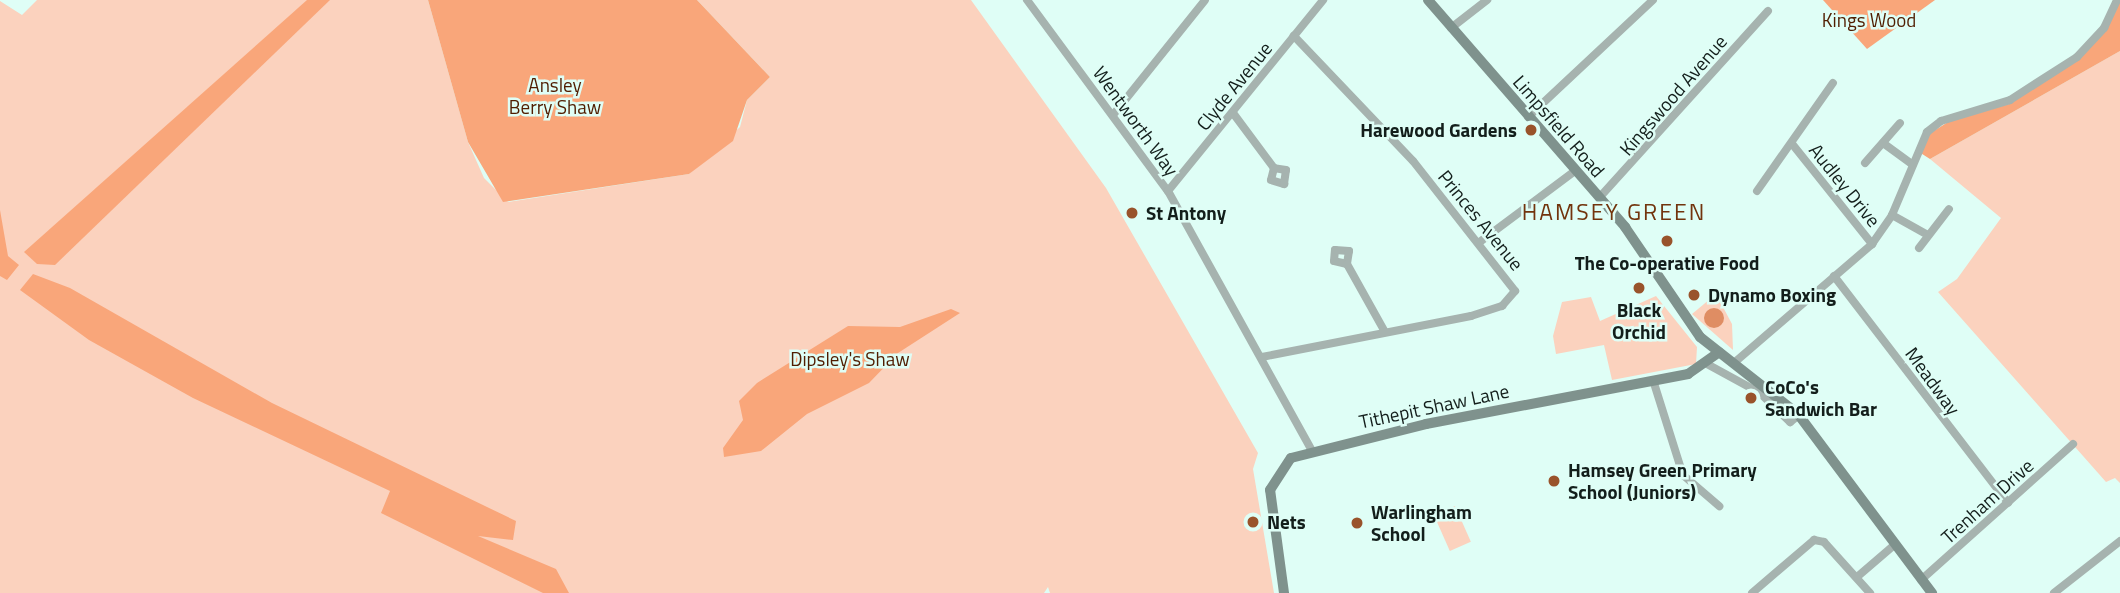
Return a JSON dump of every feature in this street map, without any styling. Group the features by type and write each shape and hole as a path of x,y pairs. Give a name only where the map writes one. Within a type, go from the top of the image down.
{"main road":[{"name":"Limpsfield Road","path":"1428,0 1639,245 1684,317 1719,352 1799,415 1893,546 1932,593"},
{"name":"Tithepit Shaw Lane","path":"1284,593 1270,490 1283,465 1311,449 1653,380 1707,364 1719,352"}],"street":[{"name":"Wentworth Way","path":"1027,0 1168,191 1262,356 1311,449"},
{"path":"1113,115 1205,0"},
{"name":"Clyde Avenue","path":"1168,191 1323,0"},
{"path":"1451,27 1487,0"},
{"path":"1528,117 1653,0"},
{"path":"1735,362 1872,244 1892,215 1927,132 1941,121 2010,100 2077,57 2104,28 2117,0"},
{"name":"Kingswood Avenue","path":"1599,198 1768,11"},
{"name":"Princes Avenue","path":"1262,356 1471,316 1514,298 1511,282 1481,241 1294,36"},
{"name":"Audley Drive","path":"1756,191 1793,145 1833,83"},
{"path":"1233,113 1274,168"},
{"path":"1865,163 1900,123"},
{"path":"1884,143 1912,164"},
{"name":"Audley Drive","path":"1793,145 1872,244"},
{"path":"1481,241 1575,171"},
{"path":"1919,248 1949,209"},
{"path":"1892,215 1928,235"},
{"path":"1347,264 1385,332"},
{"name":"Meadway","path":"1834,276 2008,503"},
{"path":"1707,364 1760,393 1790,422 1799,415"},
{"path":"1653,380 1683,475 1719,506"},
{"name":"Trenham Drive","path":"1921,580 2073,444"},
{"path":"1752,593 1814,540 1824,542 1870,593"},
{"path":"2054,593 2120,541"},
{"path":"1857,578 1893,546"}],"green space":[{"path":"37,0 428,0 468,142 484,178 508,202 689,174 740,127 747,100 770,77 697,0 971,0 1106,188 1258,453 1253,469 1274,593 1050,593 1048,587 1044,593 0,593 0,1 22,15"},
{"path":"307,0 330,0 55,265 37,264 24,252"},
{"name":"Ansley Berry Shaw","path":"428,0 697,0 770,77 747,100 733,141 689,174 503,202 468,142"},
{"name":"Kings Wood","path":"1823,0 1935,0 1867,49"},
{"path":"2120,0 2120,51 1930,159 1919,152 1929,134 1948,122 2009,104 2078,58"},
{"path":"2120,51 2120,483 2115,478 2106,482 1938,292 1957,279 2001,218 1930,159"},
{"path":"0,210 8,256 19,265 7,280 0,276"},
{"path":"33,274 70,288 272,403 516,521 513,540 478,536 556,569 569,593 543,593 381,513 390,491 193,398 89,340 20,290"},
{"path":"1716,294 1732,324 1733,350 1692,314"},
{"path":"1656,296 1697,347 1696,364 1612,380 1604,345 1556,354 1553,336 1562,302 1591,297 1600,321"},
{"name":"Dipsley's Shaw","path":"951,309 960,313 898,353 869,383 807,414 761,451 724,457 723,448 743,420 739,401 757,383 848,326 900,327"},
{"path":"1455,506 1471,542 1450,551 1434,515"}],"shaded area":[{"path":"1714,308 1721,311 1724,318 1721,325 1714,328 1707,325 1704,318 1707,311"}],"place":[{"name":"Harewood Gardens","path":"1531,130"},
{"name":"St Antony","path":"1132,213"},
{"name":"The Co-operative Food","path":"1667,241"},
{"name":"Black Orchid","path":"1639,288"},
{"name":"Dynamo Boxing","path":"1694,295"},
{"name":"CoCo's Sandwich Bar","path":"1751,398"},
{"name":"Hamsey Green Primary School (Juniors)","path":"1554,481"},
{"name":"Nets","path":"1253,522"},
{"name":"Warlingham School","path":"1357,523"}],"district":[{"name":"HAMSEY GREEN","path":"1614,212"}]}
